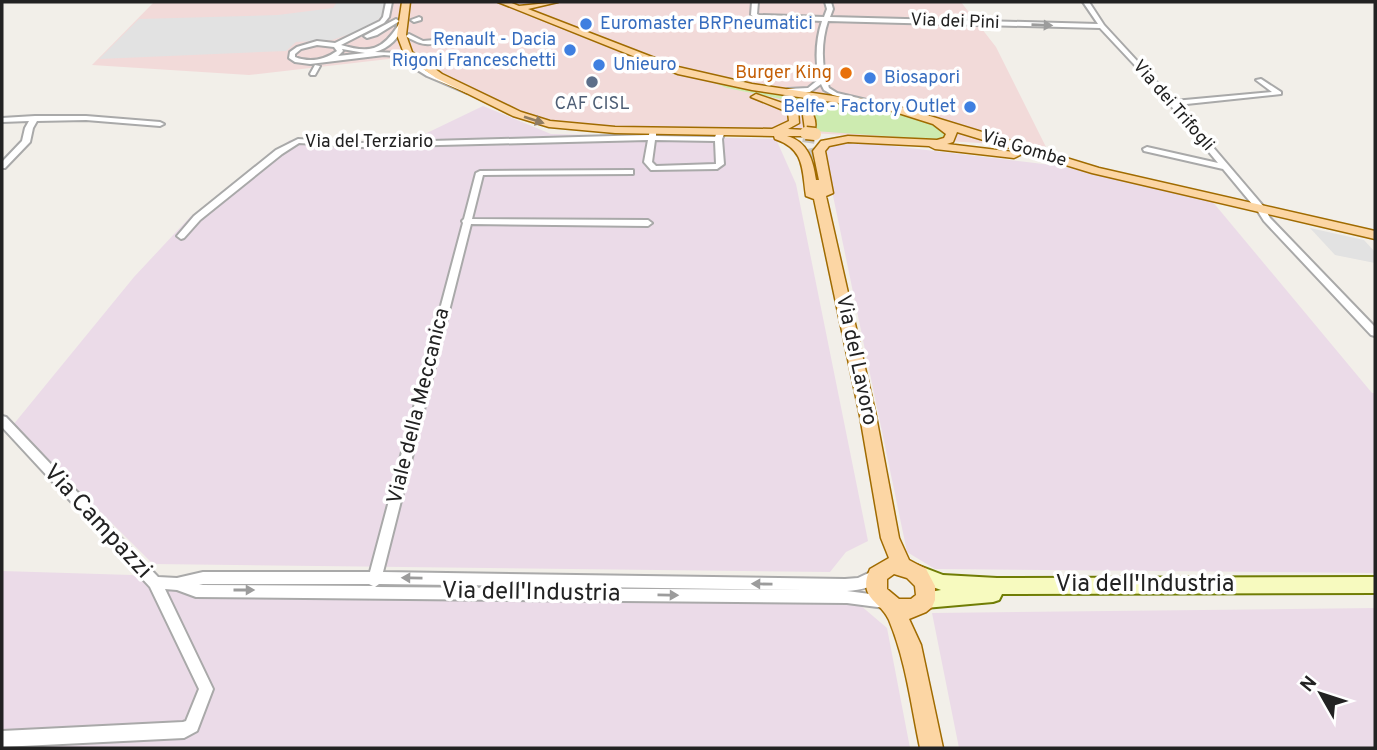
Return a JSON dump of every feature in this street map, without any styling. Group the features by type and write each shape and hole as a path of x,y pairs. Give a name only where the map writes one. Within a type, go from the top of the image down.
{"main road":[{"path":"499,2 530,5 547,2"},
{"path":"499,2 520,9 560,6 558,22 562,28"},
{"path":"499,2 562,28"},
{"path":"406,7 398,23 403,46 412,56"},
{"path":"406,7 412,56"},
{"name":"Via Gombe","path":"520,9 562,28 722,87"},
{"name":"Via del Terziario","path":"412,56 471,93 540,122 594,134 810,133 1013,155 1096,171"},
{"name":"Via Gombe","path":"672,69 769,90 894,108 1096,171 1373,234"},
{"path":"722,87 796,104 811,117 810,133"},
{"path":"722,87 784,105 795,114 794,123 782,129 737,133"},
{"path":"842,295 835,230 819,149 825,143 839,140 937,143 952,136 948,129 936,123 894,108"},
{"path":"737,133 782,137 799,144 804,151 822,235 842,295"},
{"name":"Via del Lavoro","path":"817,183 868,415 896,570"},
{"path":"896,570 926,586 904,605 876,589 896,570"},
{"path":"904,605 931,748"}],"street":[{"path":"337,45 382,22 386,17 389,2"},
{"name":"Via dei Pini","path":"755,2 754,15 758,17 1102,26"},
{"path":"828,2 830,9 822,42 822,80 829,92 894,108"},
{"name":"Via dei Trifogli","path":"1086,2 1102,26 1172,103 1262,209 1267,219 1375,333"},
{"path":"337,45 340,51 327,60 314,64 299,62 292,58 291,54 310,44 337,45 360,52 379,49 394,40 398,23 388,24 378,34 354,36"},
{"path":"409,36 422,43 436,43 421,47 412,56"},
{"name":"Via del Terziario","path":"327,60 392,53 429,75 471,93"},
{"path":"313,74 314,64"},
{"path":"769,90 804,91 815,88 822,80"},
{"path":"1172,103 1279,93 1259,80"},
{"path":"2,120 35,118 160,124"},
{"path":"2,166 26,142 29,128 35,118"},
{"name":"Via del Terziario","path":"181,236 197,218 279,152 298,141 360,145 594,134"},
{"path":"653,134 650,167 700,168 712,168 720,164 720,135"},
{"path":"1147,149 1226,167"},
{"name":"Viale della Meccanica","path":"373,584 480,173 630,172"},
{"path":"466,221 648,223"},
{"name":"Via Campazzi","path":"2,420 155,583 206,689 192,726 184,730 2,739"},
{"name":"Via dell'Industria","path":"155,583 177,584 196,590 373,584 845,585 860,583 896,570 943,583 997,586 1375,584"},
{"name":"Via dell'Industria","path":"373,584 846,597 904,605 979,594 1375,593"}],"shaded area":[{"path":"154,2 961,2 996,47 1046,147 778,131 547,125 406,57 249,75 92,65"},
{"path":"337,2 385,2 383,16 365,29 332,40 296,42 286,51 99,59 139,19 278,15 333,8"},
{"path":"483,106 551,134 776,139 796,184 868,541 846,552 830,572 153,564 13,425 134,277 190,217 290,140 404,144"},
{"path":"868,143 1060,166 1212,201 1372,393 1375,393 1375,573 935,569 907,552 826,162 827,148 838,144"},
{"path":"1310,228 1364,240 1375,252 1375,263 1335,255"},
{"path":"2,571 132,575 191,596 839,602 860,605 887,628 910,748 2,748"},
{"path":"1375,608 1375,748 959,748 932,613"}],"green space":[{"path":"704,79 746,89 849,101 902,112 946,131 946,137 940,140 814,131 816,120 810,110 796,102 727,88"}],"tunnel":[{"path":"810,131 808,144 817,183"}],"place":[{"name":"Euromaster BRPneumatici","path":"586,24"},
{"name":"Renault - Dacia Rigoni Franceschetti","path":"570,50"},
{"name":"Unieuro","path":"599,65"},
{"name":"Burger King","path":"846,73"},
{"name":"Biosapori","path":"870,78"},
{"name":"CAF CISL","path":"592,82"},
{"name":"Belfe - Factory Outlet","path":"970,107"}]}
